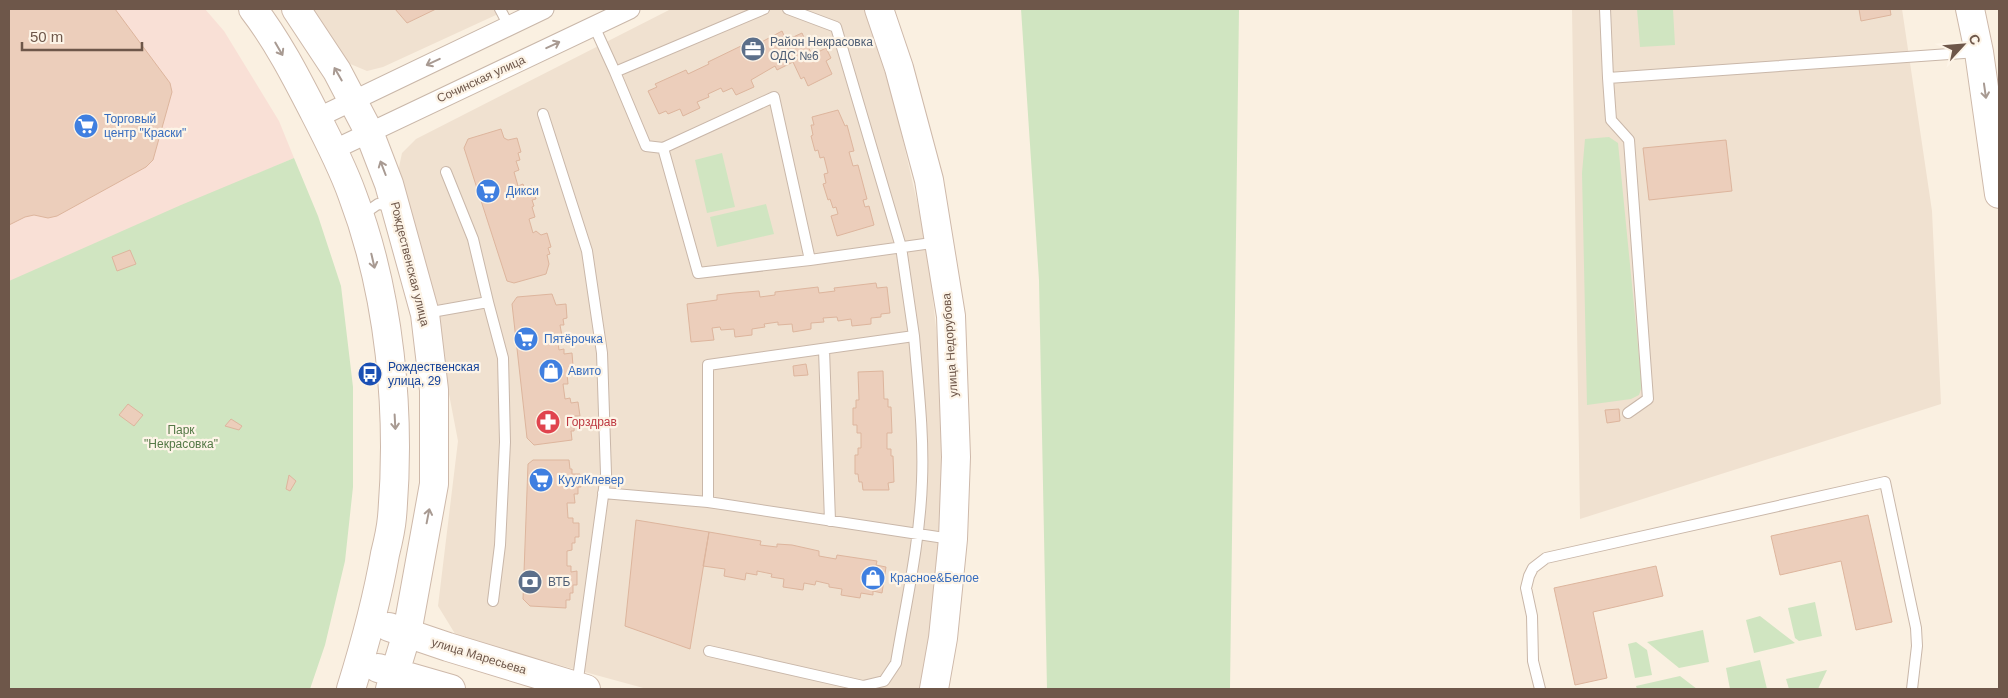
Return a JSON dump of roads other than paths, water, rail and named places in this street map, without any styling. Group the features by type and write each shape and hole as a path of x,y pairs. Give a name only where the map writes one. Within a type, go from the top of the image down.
{"street":[{"path":"252,9 265,24 303,90 353,195 372,257 391,354 396,447 392,519 372,621 351,689"},
{"name":"Рождественская улица","path":"296,9 337,71 369,132 389,184 425,314 434,390 434,484 407,633 392,681"},
{"path":"317,118 544,9"},
{"name":"Сочинская улица","path":"333,150 630,9"},
{"name":"улица Недорубова","path":"879,9 899,68 929,180 951,316 956,457 953,539 943,638 934,689"},
{"path":"1970,9 1979,52 1999,194"},
{"path":"386,548 389,561 396,570 410,570 420,557"},
{"name":"улица Маресьева","path":"372,621 581,688"},
{"path":"359,662 392,681 451,689"}],"lane":[{"path":"500,9 509,26"},
{"path":"615,72 764,9"},
{"path":"709,651 863,686 884,681 896,663 918,534 922,481 921,420 914,336 901,247 836,27 788,9"},
{"path":"1605,9 1611,120 1630,140 1648,399 1628,413"},
{"path":"594,26 646,146 663,148 774,96 810,260"},
{"path":"1608,78 1979,52"},
{"path":"544,114 587,251 602,353 606,474 581,688"},
{"path":"663,148 698,273 940,242"},
{"path":"446,172 473,239 503,358 505,442 500,545 493,601"},
{"path":"363,227 368,211 378,204 387,205 397,214"},
{"path":"425,314 488,302"},
{"path":"708,502 708,365 914,336"},
{"path":"824,349 830,520"},
{"path":"1540,689 1532,653 1532,616 1526,588 1529,576 1540,562 1546,558 1884,482 1916,628 1917,646 1912,689"},
{"path":"603,493 708,502 953,539"}],"place":[{"name":"Район Некрасовка ОДС №6","path":"753,49"},
{"name":"Торговый центр \"Краски\"","path":"86,126"},
{"name":"Дикси","path":"488,191"},
{"name":"Пятёрочка","path":"526,339"},
{"name":"Авито","path":"551,371"},
{"name":"Рождественская улица, 29","path":"370,374"},
{"name":"Горздрав","path":"548,422"},
{"name":"КуулКлевер","path":"541,480"},
{"name":"Красное&Белое","path":"873,578"},
{"name":"ВТБ","path":"530,582"}],"park label":[{"name":"Парк \"Некрасовка\"","path":"181,437"}]}
